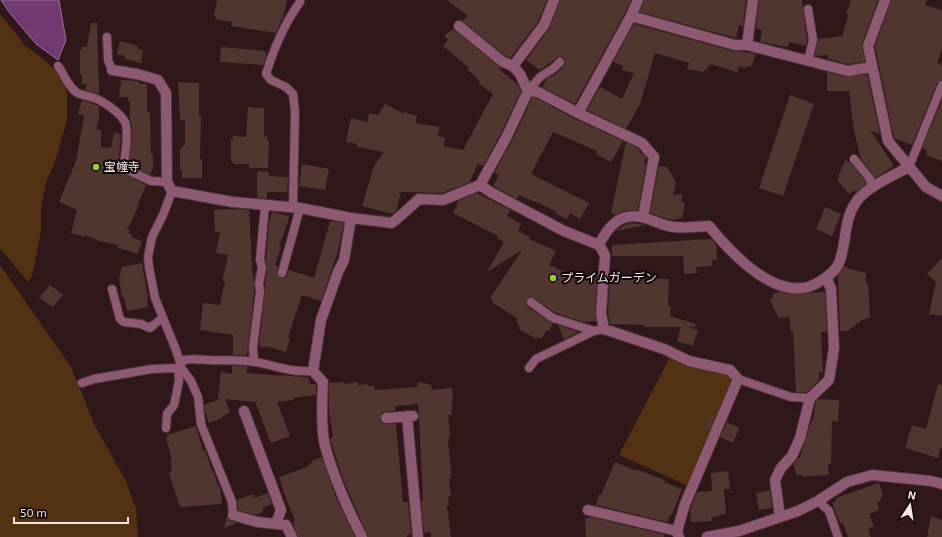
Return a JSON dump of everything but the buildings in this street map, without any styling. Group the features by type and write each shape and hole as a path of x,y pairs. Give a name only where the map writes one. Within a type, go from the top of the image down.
{"street":[{"path":"513,66 544,26 554,0"},
{"path":"578,113 631,16 638,0"},
{"path":"747,45 753,0"},
{"path":"886,0 868,46 888,141 926,187 942,196"},
{"path":"631,16 735,45 747,45 848,71 872,67"},
{"path":"459,26 502,62 513,66 520,74 528,91"},
{"path":"112,70 137,74 158,80 166,93 167,182 172,191 233,202 297,208 351,218 392,223 419,199 443,200 480,185 507,136 528,91"},
{"path":"528,91 538,92 578,113 642,142 654,157 643,217"},
{"path":"599,245 605,234 617,220 630,217 643,217 667,226 687,228 708,226 746,265 780,286 798,288 815,285 832,273 839,264 848,216 856,201 872,188 909,167"},
{"path":"480,185 492,193 564,231 599,245 605,255 599,330 664,349 689,361 730,370 738,379 685,504 678,534 588,510"},
{"path":"351,218 344,260 338,272 321,320 313,371 323,382 322,402 325,445 340,492 362,537"},
{"path":"780,517 775,480 781,468 792,456 800,438 810,398 829,380 834,348 831,289 826,278"},
{"path":"244,411 281,510 276,524"},
{"path":"386,418 410,416 418,537"},
{"path":"707,537 739,531 798,511 818,501 847,482 872,475 931,481 942,484"},
{"path":"233,515 257,522 286,525 292,537"}],"lane":[{"path":"282,273 297,208 294,94 286,87 271,80 266,74 271,56 288,19 300,2"},
{"path":"808,9 813,40 808,61"},
{"path":"108,37 108,60 112,70"},
{"path":"528,91 540,77 560,62"},
{"path":"58,66 67,83 76,92 98,99 113,109 125,122 127,147 123,168 151,181 167,182"},
{"path":"909,167 942,85"},
{"path":"854,159 870,179 872,188"},
{"path":"166,428 167,414 174,405 180,367 176,350 155,298 148,257 152,237 163,215 172,191"},
{"path":"254,361 253,347 260,292 259,284 262,268 260,259 265,206"},
{"path":"112,289 120,318 124,322 141,324 150,328 162,318"},
{"path":"531,302 553,318 599,330"},
{"path":"530,368 536,359 599,330"},
{"path":"180,367 184,360 194,358 209,360 227,359 254,361 292,370 313,371"},
{"path":"82,383 94,379 152,369 180,367"},
{"path":"180,367 191,381 198,396 201,424 232,502 233,515"},
{"path":"738,379 791,397 810,398"},
{"path":"818,501 829,512 838,537"}],"shaded area":[{"path":"1,0 59,0 66,40 58,60 36,44 9,12"},
{"path":"0,14 24,45 42,58 56,71 64,83 67,93 67,121 54,164 46,182 41,209 41,232 32,276 28,282 0,248"},
{"path":"0,265 71,367 95,426 125,479 136,508 138,537 0,537"},
{"path":"670,357 683,364 727,374 731,382 689,486 619,455"}],"place":[{"name":"宝幢寺","path":"96,167"},
{"name":"プライムガーデン","path":"553,278"}]}
